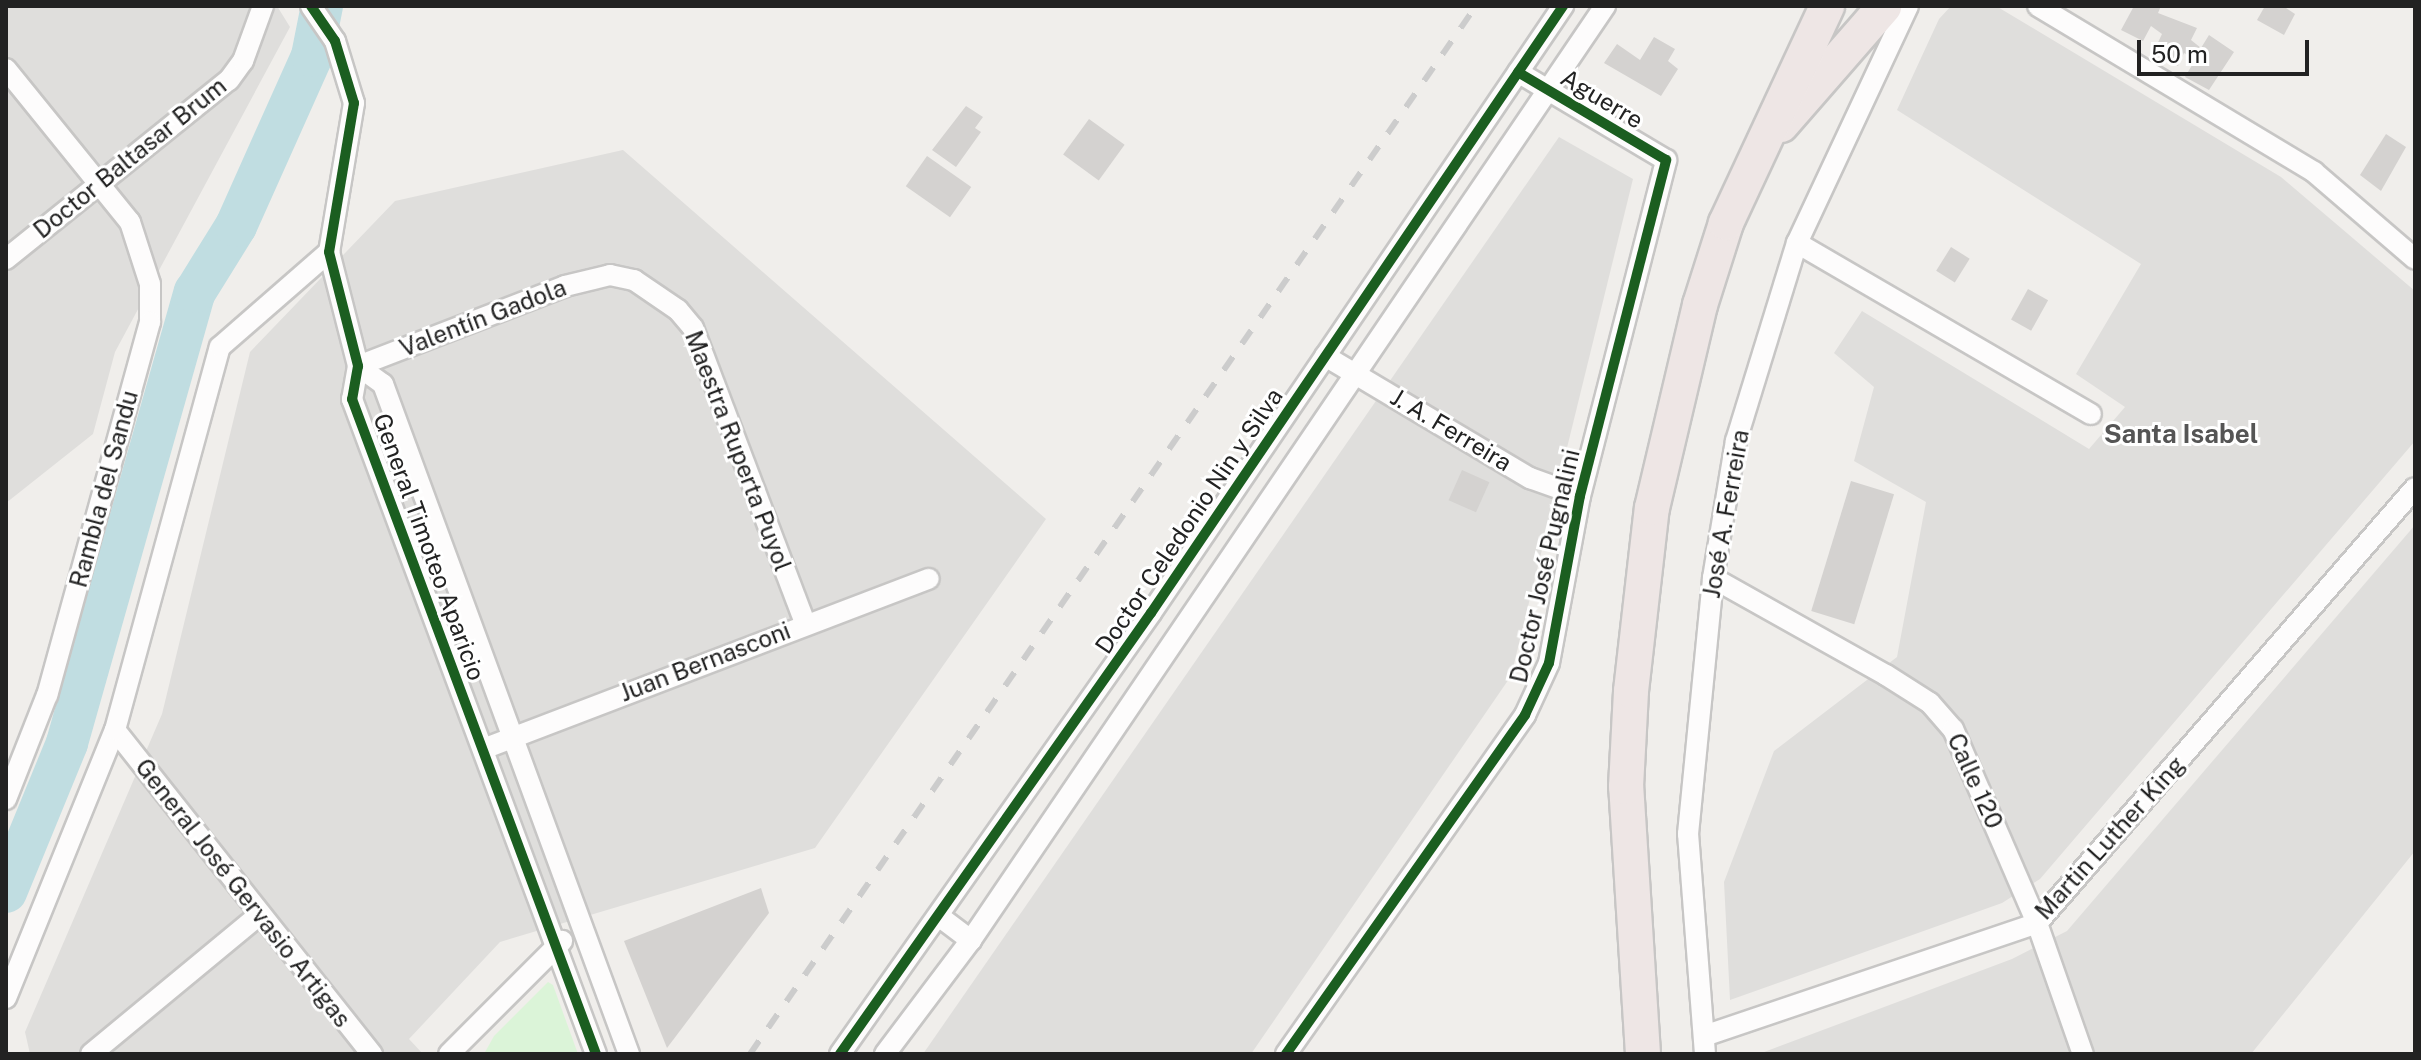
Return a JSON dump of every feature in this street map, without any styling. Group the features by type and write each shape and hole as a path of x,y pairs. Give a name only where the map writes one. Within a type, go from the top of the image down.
{"highway":[{"path":"1793,72 1797,6"},
{"path":"1643,1054 1626,787 1639,605 1652,508 1693,332 1726,223 1793,72 1827,6"},
{"path":"1757,153 1884,7"}],"street":[{"name":"Doctor Baltasar Brum","path":"6,259 229,80 243,61 263,6"},
{"name":"General Timoteo Aparicio","path":"311,6 335,41 354,103 329,252 358,366 352,399 596,1054"},
{"name":"Doctor Celedonio Nin y Silva","path":"840,1054 940,917 1151,613 1563,6"},
{"path":"885,1054 971,940 1605,6"},
{"name":"José A. Ferreira","path":"1704,1045 1688,834 1713,578 1736,441 1797,243 1908,6"},
{"path":"2038,6 2314,172 2415,259"},
{"name":"Rambla del Sandu","path":"6,69 102,183 144,252 150,284 150,322 47,695 6,799"},
{"name":"Aguerre","path":"1518,72 1666,160"},
{"name":"Doctor José Pugnalini","path":"1286,1054 1539,693 1580,496 1666,160"},
{"path":"1797,243 2091,414"},
{"path":"6,998 115,730 220,347 329,252"},
{"name":"Valentín Gadola","path":"358,366 565,286 610,275"},
{"name":"Maestra Ruperta Puyol","path":"610,275 634,280 678,310 693,328 805,623"},
{"name":"J. A. Ferreira","path":"1325,356 1530,478 1580,496"},
{"name":"General Timoteo Aparicio","path":"358,366 383,384 629,1054"},
{"name":"Martin Luther King","path":"1704,1045 2037,923 2415,488"},
{"name":"Calle 120","path":"1713,578 1930,703 1953,729 2037,923 2083,1054"},
{"name":"Juan Bernasconi","path":"483,749 805,623 929,579"},
{"path":"1151,613 1181,633"},
{"name":"General José Gervasio Artigas","path":"115,730 258,916 372,1054"},
{"path":"91,1054 258,916"},
{"path":"940,917 971,940"},
{"path":"449,1054 579,924"}],"shaded area":[{"path":"6,6 277,6 290,27 115,352 93,434 6,503"},
{"path":"1951,6 1996,6 2281,177 2415,291 2415,441 2040,879 2002,903 1730,1000 1724,882 1774,751 1897,657 1926,502 1854,461 1874,387 1834,353 1862,311 2089,449 2125,407 2076,374 2141,264 1897,110 1939,19"},
{"path":"1559,137 1633,179 1511,676 1251,1054 923,1054"},
{"path":"623,150 1046,519 815,848 500,942 409,1039 423,1054 30,1054 25,1032 162,714 250,352 395,201"},
{"path":"2415,525 2415,851 2251,1054 1759,1054 2012,959 2067,931"}],"green space":[{"path":"548,982 553,985 578,1054 484,1054 494,1036"}],"building":[{"path":"2134,6 2161,6 2158,13 2197,28 2191,40 2201,48 2209,35 2234,52 2209,90 2185,77 2195,60 2184,53 2178,66 2153,53 2162,34 2151,26 2143,41 2121,30"},
{"path":"2265,6 2283,6 2295,14 2284,35 2257,20"},
{"path":"1654,37 1675,49 1668,61 1678,69 1661,96 1604,63 1617,44 1640,60"},
{"path":"966,106 983,117 975,128 981,132 956,167 932,150"},
{"path":"1089,119 1125,145 1099,180 1063,155"},
{"path":"2386,134 2406,147 2381,191 2360,175"},
{"path":"927,156 971,187 950,217 906,186"},
{"path":"1951,247 1970,259 1955,282 1936,271"},
{"path":"2028,289 2048,300 2031,331 2011,320"},
{"path":"1462,470 1489,482 1476,512 1449,500"},
{"path":"1851,481 1894,494 1854,624 1811,611"},
{"path":"761,888 769,913 667,1048 624,941"}],"waterway":[{"path":"6,892 67,743 195,292 236,226 312,56 322,6"}],"railway":[{"path":"750,1054 1476,6"}],"cycle path":[{"path":"311,6 335,41 354,103 329,252 358,366 352,399 596,1054"},
{"path":"840,1054 1151,613 1563,6"},
{"path":"1286,1054 1525,715 1549,663 1580,496 1666,160 1518,72"}],"district":[{"name":"Santa Isabel","path":"2181,434"}]}
